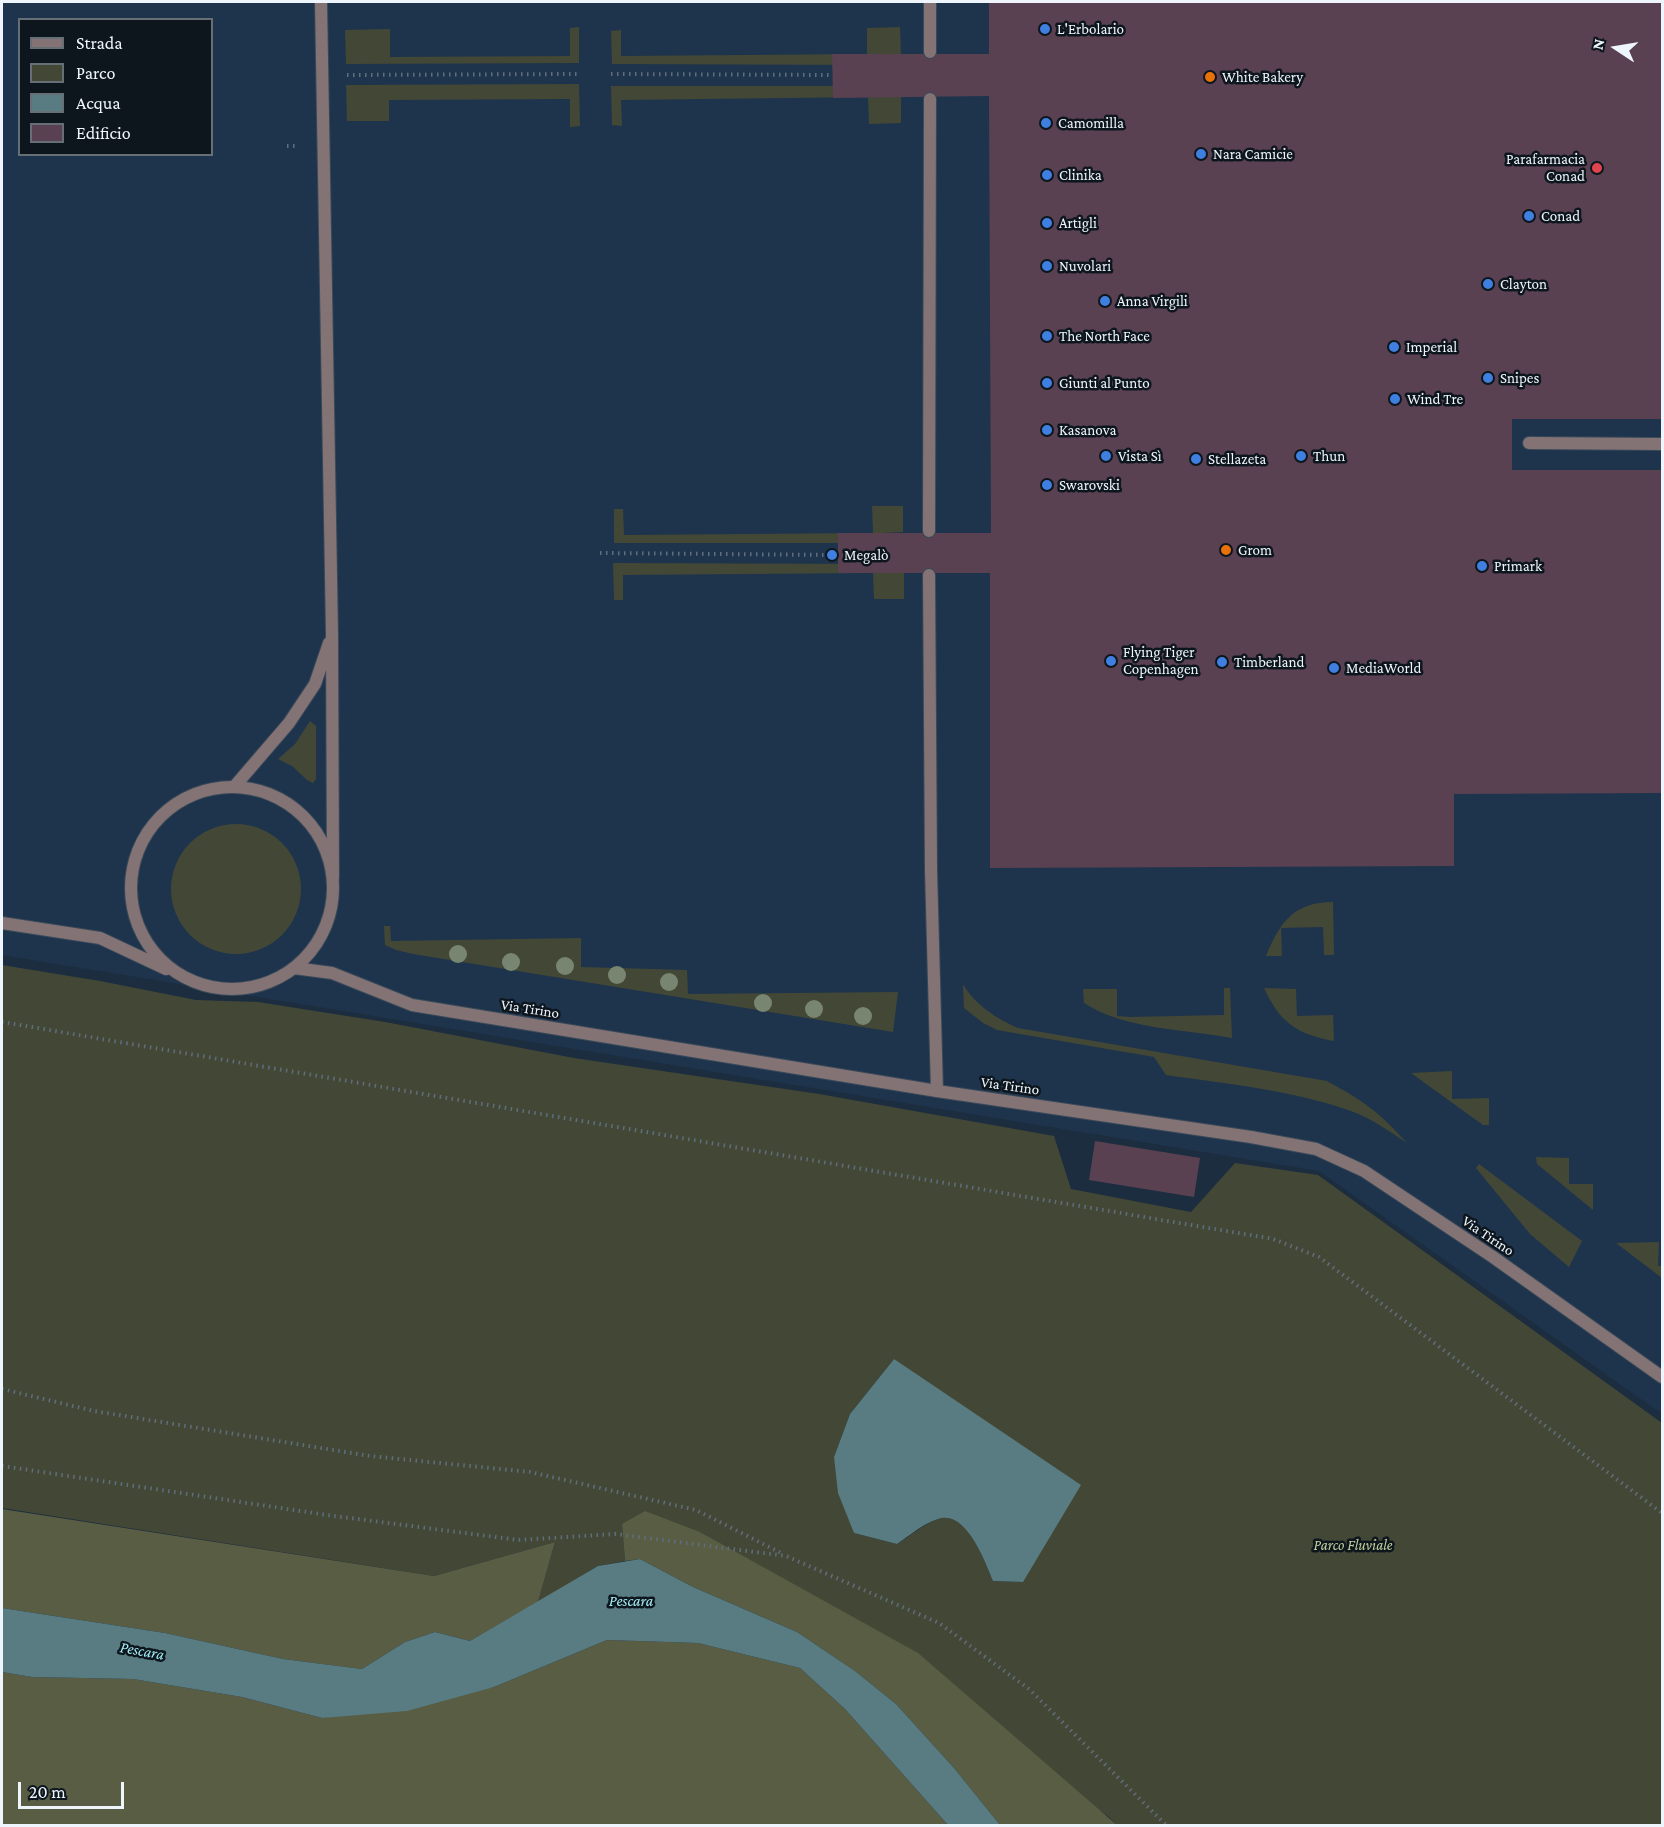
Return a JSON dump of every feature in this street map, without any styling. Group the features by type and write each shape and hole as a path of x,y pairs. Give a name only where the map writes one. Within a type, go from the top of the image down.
{"street":[{"path":"2,924 100,938 192,981 218,988 244,988 271,981 294,968 317,943 330,912 333,877 332,634 321,2"},
{"path":"930,2 930,52"},
{"path":"929,531 930,99"},
{"path":"1529,444 1662,444"},
{"path":"929,575 931,870 938,1091"},
{"path":"234,787 289,723 315,684 332,634"},
{"path":"192,981 164,963 144,938 137,922 132,891 136,858 151,829 174,806 203,791 234,787 263,791 290,804 311,824 326,849 333,877"},
{"name":"Via Tirino","path":"294,968 332,973 412,1005 938,1091 1251,1137 1316,1149 1364,1171 1493,1257 1662,1377"}],"path":[{"path":"322,75 579,74"},
{"path":"611,74 831,75"},
{"path":"600,553 834,555"},
{"path":"2,1022 1272,1239 1319,1257 1662,1513"},
{"path":"2,1389 94,1411 358,1454 530,1472 696,1510 786,1556 939,1623 1029,1689 1167,1826"},
{"path":"2,1466 327,1515 518,1540 616,1534 786,1556"}],"shaded area":[{"name":"Megalò","path":"2,2 1662,2 1662,1414 1319,1171 2,955"},
{"path":"2,1509 434,1576 555,1542 538,1602 470,1641 435,1632 405,1642 362,1669 283,1659 165,1633 2,1608"},
{"path":"645,1511 700,1532 918,1653 1117,1825 1000,1825 954,1768 896,1704 855,1671 797,1632 693,1587 640,1559 625,1561 622,1524"},
{"path":"607,1640 698,1643 800,1668 845,1709 948,1825 2,1825 2,1672 32,1677 133,1679 242,1697 322,1718 494,1687"}],"green space":[{"path":"579,27 579,63 346,64 345,30 390,29 390,57 570,56 570,28"},
{"path":"900,27 901,54 879,54 870,65 612,64 611,31 621,30 621,56 867,54 867,28"},
{"path":"579,84 580,126 570,127 570,99 389,100 389,121 347,121 346,85"},
{"path":"611,86 869,86 901,97 901,123 869,124 868,97 621,100 622,126 612,125"},
{"path":"872,506 903,506 903,532 882,533 873,543 614,543 614,509 623,509 624,535 873,533"},
{"path":"613,563 872,564 880,573 904,573 904,599 874,599 873,573 623,575 623,600 614,600"},
{"path":"310,721 316,726 316,779 313,783 292,766 278,759 295,744"},
{"path":"236,824 261,829 282,843 296,864 301,889 296,914 282,935 261,949 236,954 211,949 190,935 176,914 171,889 176,864 190,843 211,829"},
{"path":"1333,902 1334,955 1324,955 1323,927 1281,928 1282,956 1266,956 1277,933 1290,916 1308,906"},
{"path":"384,926 390,926 391,941 581,938 581,967 687,970 688,994 898,992 893,1032 413,954 385,945"},
{"name":"Parco Fluviale","path":"2,965 196,1000 258,1002 385,1022 574,1058 819,1094 1054,1136 1071,1189 1191,1212 1235,1163 1318,1175 1662,1423 1662,1825 1117,1825 1109,1817 758,1566 700,1532 622,1524 625,1561 598,1566 538,1602 555,1542 434,1576 2,1508","holes":["894,1359 1022,1582 993,1581 979,1550 966,1529 948,1518 933,1521 897,1544 854,1533 834,1457 850,1414"]},
{"path":"963,984 973,998 987,1010 1018,1028 1327,1081 1370,1108 1407,1143 1366,1117 1329,1104 1259,1088 1166,1075 1154,1057 997,1030 983,1023 964,1008"},
{"path":"1224,988 1230,988 1232,1038 1137,1024 1118,1019 1084,1003 1083,989 1117,989 1117,1016 1130,1017 1224,1015"},
{"path":"1264,988 1296,989 1297,1016 1333,1015 1334,1041 1310,1035 1291,1025 1276,1010"},
{"path":"1452,1071 1452,1099 1489,1098 1489,1125 1483,1125 1411,1073"},
{"path":"1536,1157 1569,1158 1569,1184 1593,1184 1593,1210 1537,1164"},
{"path":"1479,1164 1582,1241 1569,1267 1530,1234 1476,1168"},
{"path":"1659,1242 1658,1266 1662,1266 1662,1278 1616,1243"}],"water":[{"path":"894,1359 1081,1485 1023,1582 993,1581 979,1550 966,1529 948,1518 927,1523 897,1544 854,1533 838,1493 834,1457 850,1414"},
{"name":"Pescara","path":"640,1559 693,1587 797,1632 855,1671 896,1704 954,1768 1000,1825 948,1825 845,1709 800,1668 698,1643 607,1640 494,1687 407,1711 322,1718 242,1697 133,1679 32,1677 2,1672 2,1608 165,1633 283,1659 362,1669 405,1642 435,1632 470,1641 598,1566"}],"building":[{"name":"Megalò","path":"989,2 1662,2 1662,419 1512,419 1512,470 1662,470 1662,793 1454,794 1454,866 990,868 990,573 838,573 838,533 991,533 989,96 833,98 832,54 989,54"},
{"path":"1095,1141 1200,1158 1194,1197 1089,1180"}],"place":[{"name":"L'Erbolario","path":"1045,29"},
{"name":"White Bakery","path":"1210,77"},
{"name":"Camomilla","path":"1046,123"},
{"name":"Nara Camicie","path":"1201,154"},
{"name":"Parafarmacia Conad","path":"1597,168"},
{"name":"Clinika","path":"1047,175"},
{"name":"Conad","path":"1529,216"},
{"name":"Artigli","path":"1047,223"},
{"name":"Nuvolari","path":"1047,266"},
{"name":"Clayton","path":"1488,284"},
{"name":"Anna Virgili","path":"1105,301"},
{"name":"The North Face","path":"1047,336"},
{"name":"Imperial","path":"1394,347"},
{"name":"Snipes","path":"1488,378"},
{"name":"Giunti al Punto","path":"1047,383"},
{"name":"Wind Tre","path":"1395,399"},
{"name":"Kasanova","path":"1047,430"},
{"name":"Vista Sì","path":"1106,456"},
{"name":"Thun","path":"1301,456"},
{"name":"Stellazeta","path":"1196,459"},
{"name":"Swarovski","path":"1047,485"},
{"name":"Grom","path":"1226,550"},
{"name":"Megalò","path":"832,555"},
{"name":"Primark","path":"1482,566"},
{"name":"Flying Tiger Copenhagen","path":"1111,661"},
{"name":"Timberland","path":"1222,662"},
{"name":"MediaWorld","path":"1334,668"}]}
